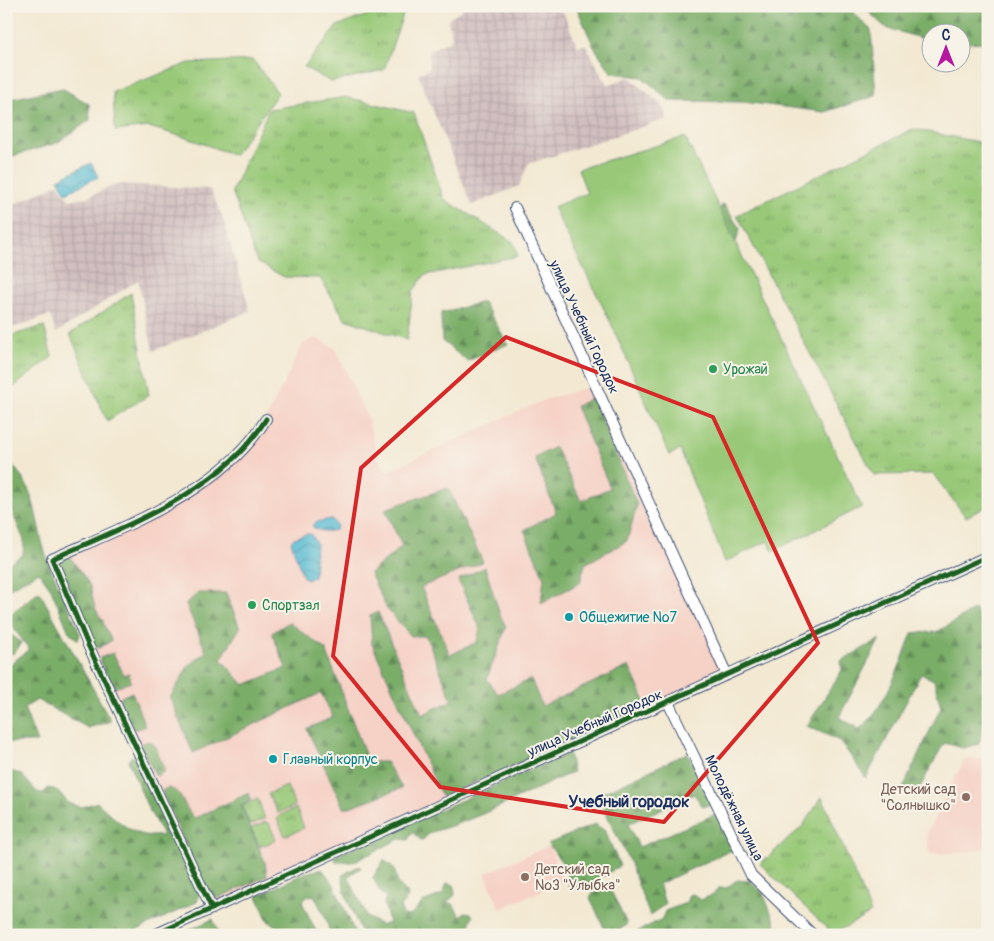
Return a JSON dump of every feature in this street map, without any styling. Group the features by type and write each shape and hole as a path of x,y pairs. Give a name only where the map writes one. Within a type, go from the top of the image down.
{"street":[{"name":"улица Учебный Городок","path":"515,208 727,675"},
{"path":"212,909 88,645 52,559 140,518 196,488 231,461 258,433 266,419"},
{"name":"улица Учебный Городок","path":"154,935 988,556"},
{"name":"Молодёжная улица","path":"668,702 751,875 813,935"}],"highlighted area":[{"path":"506,337 713,417 818,643 664,822 440,787 333,656 361,468"}],"shaded area":[{"path":"467,6 561,6 577,46 586,45 607,85 629,77 663,106 667,119 528,164 519,186 472,205 418,74 429,69 429,50 448,42 452,38 448,19"},
{"path":"58,184 69,200 88,197 116,184 210,189 222,216 250,311 153,351 138,280 56,333 50,315 6,330 6,208"},
{"path":"316,338 335,348 368,418 376,452 386,472 544,400 592,386 726,675 212,908 53,559 202,485 258,435 303,344"},
{"name":"Детский сад \"Солнышко\"","path":"965,759 988,759 988,848 970,852 930,854 926,835"},
{"name":"Детский сад №3 \"Улыбка\"","path":"549,846 564,881 500,909 485,873"}],"green space":[{"path":"393,6 406,6 384,70 331,82 304,67 337,26"},
{"path":"576,6 847,6 871,30 876,96 824,112 743,102 670,101 642,77 612,73 594,47"},
{"path":"862,6 988,6 988,42 972,43 972,22 922,22 922,38 886,28"},
{"path":"253,60 278,93 234,155 149,127 115,131 113,92 189,63"},
{"path":"62,88 89,104 90,120 57,143 6,158 6,100"},
{"path":"346,97 414,113 444,199 513,242 518,256 425,275 413,291 407,340 345,319 320,278 284,277 257,262 232,191 269,109"},
{"path":"913,129 988,144 988,506 966,517 933,474 874,475 737,215"},
{"name":"Урожай","path":"685,137 862,507 773,551 768,541 725,562 680,450 669,455 610,321 553,207 587,193 578,169"},
{"path":"723,203 740,229 732,255 709,228"},
{"path":"131,293 149,395 107,421 70,334"},
{"path":"483,302 508,344 467,361 442,341 441,313"},
{"path":"44,326 52,357 6,393 6,337"},
{"path":"593,397 637,505 627,541 585,564 580,583 541,603 544,578 524,530 556,513 535,458 555,447 581,501 610,488 576,406"},
{"path":"12,465 26,484 34,504 44,549 80,634 78,640 69,632 51,589 39,572 6,590 6,565 23,555 24,540 6,498 6,468"},
{"path":"448,488 483,562 421,587 450,655 477,642 480,628 458,580 485,567 500,615 506,627 487,679 498,694 531,679 542,706 629,666 647,706 442,797 372,644 370,615 378,612 422,715 452,700 426,636 411,636 387,609 370,573 402,546 385,509"},
{"path":"69,555 90,586 96,609 103,620 111,641 99,648 94,647 57,559"},
{"path":"39,591 111,721 88,728 37,700 24,708 37,742 6,742 6,668 29,649 6,618"},
{"path":"198,593 226,593 240,628 221,659 244,685 286,668 272,633 289,622 326,650 368,762 386,762 402,788 344,809 307,729 333,717 321,693 193,753 170,698 189,665 206,652 186,604"},
{"path":"975,609 988,637 988,719 985,718 979,744 963,748 944,743 918,791 903,788 941,707 934,680 921,674 866,778 840,741 807,726 842,670 841,661 880,639 839,717 859,729 868,721 884,698 912,633 937,632"},
{"path":"6,631 22,643 14,653 6,655"},
{"path":"113,653 124,675 129,673 131,682 114,688 103,668 100,658"},
{"path":"132,692 145,726 138,729 133,729 119,702 121,697"},
{"path":"151,741 155,746 165,771 156,776 141,747 142,743"},
{"path":"687,753 713,803 703,807 694,794 628,824 639,847 716,814 734,849 659,884 665,904 650,916 629,861 596,792 607,791"},
{"path":"569,754 573,772 504,805 469,820 432,832 421,840 412,832 408,840 399,839 354,862 336,862 335,856"},
{"path":"132,756 137,759 198,891 197,902 127,935 6,935 6,770 21,774 37,792 43,793 48,788 55,789 70,804 82,807 97,802 135,832 153,836 163,835 149,810 128,761"},
{"path":"287,786 295,806 278,813 268,794"},
{"path":"168,788 177,792 195,818 249,793 251,800 241,806 265,862 267,876 218,898 213,898 208,887 204,886 163,794 163,790"},
{"path":"822,797 871,913 833,934 760,864 802,827"},
{"path":"258,799 265,819 250,825 242,806"},
{"path":"296,808 304,828 285,836 277,819 279,816"},
{"path":"266,822 269,823 276,840 260,847 251,828"},
{"path":"595,824 605,831 620,866 583,887 569,888 567,869 548,844"},
{"path":"384,860 394,868 398,884 407,892 408,897 400,907 403,915 410,916 423,902 443,894 447,883 454,885 455,895 447,902 453,904 460,916 465,912 471,913 473,917 470,922 470,935 362,935 345,893 342,875 359,866 361,868 348,876 367,917 381,925 389,923 384,902 386,897 380,892 373,877"},
{"path":"322,869 333,883 356,935 330,935 327,921 314,895 307,897 302,902 318,935 281,935 282,930 268,921 257,896 305,873"},
{"path":"737,880 750,881 763,893 780,935 631,935 662,919 665,911 686,903 689,895 693,894 701,900 714,894 718,888 726,888"},
{"path":"605,888 610,889 627,924 614,935 607,934 590,898 594,892"},
{"path":"213,919 219,935 178,935"}],"water":[{"path":"91,163 98,177 66,193 58,179"},
{"path":"332,519 337,526 336,530 323,531 312,526 316,522"},
{"path":"311,534 316,543 314,576 307,580 303,577 291,542 294,538"}],"cycle path":[{"path":"212,909 88,645 52,559 140,519 170,504 199,486 225,467 247,444 266,419"},
{"path":"154,935 988,556"}],"place":[{"name":"Урожай","path":"713,369"},
{"name":"Спортзал","path":"252,605"},
{"name":"Общежитие №7","path":"569,617"},
{"name":"Главный корпус","path":"273,759"},
{"name":"Детский сад \"Солнышко\"","path":"966,797"},
{"name":"Детский сад №3 \"Улыбка\"","path":"525,877"}],"district":[{"name":"Учебный городок","path":"629,802"}]}
